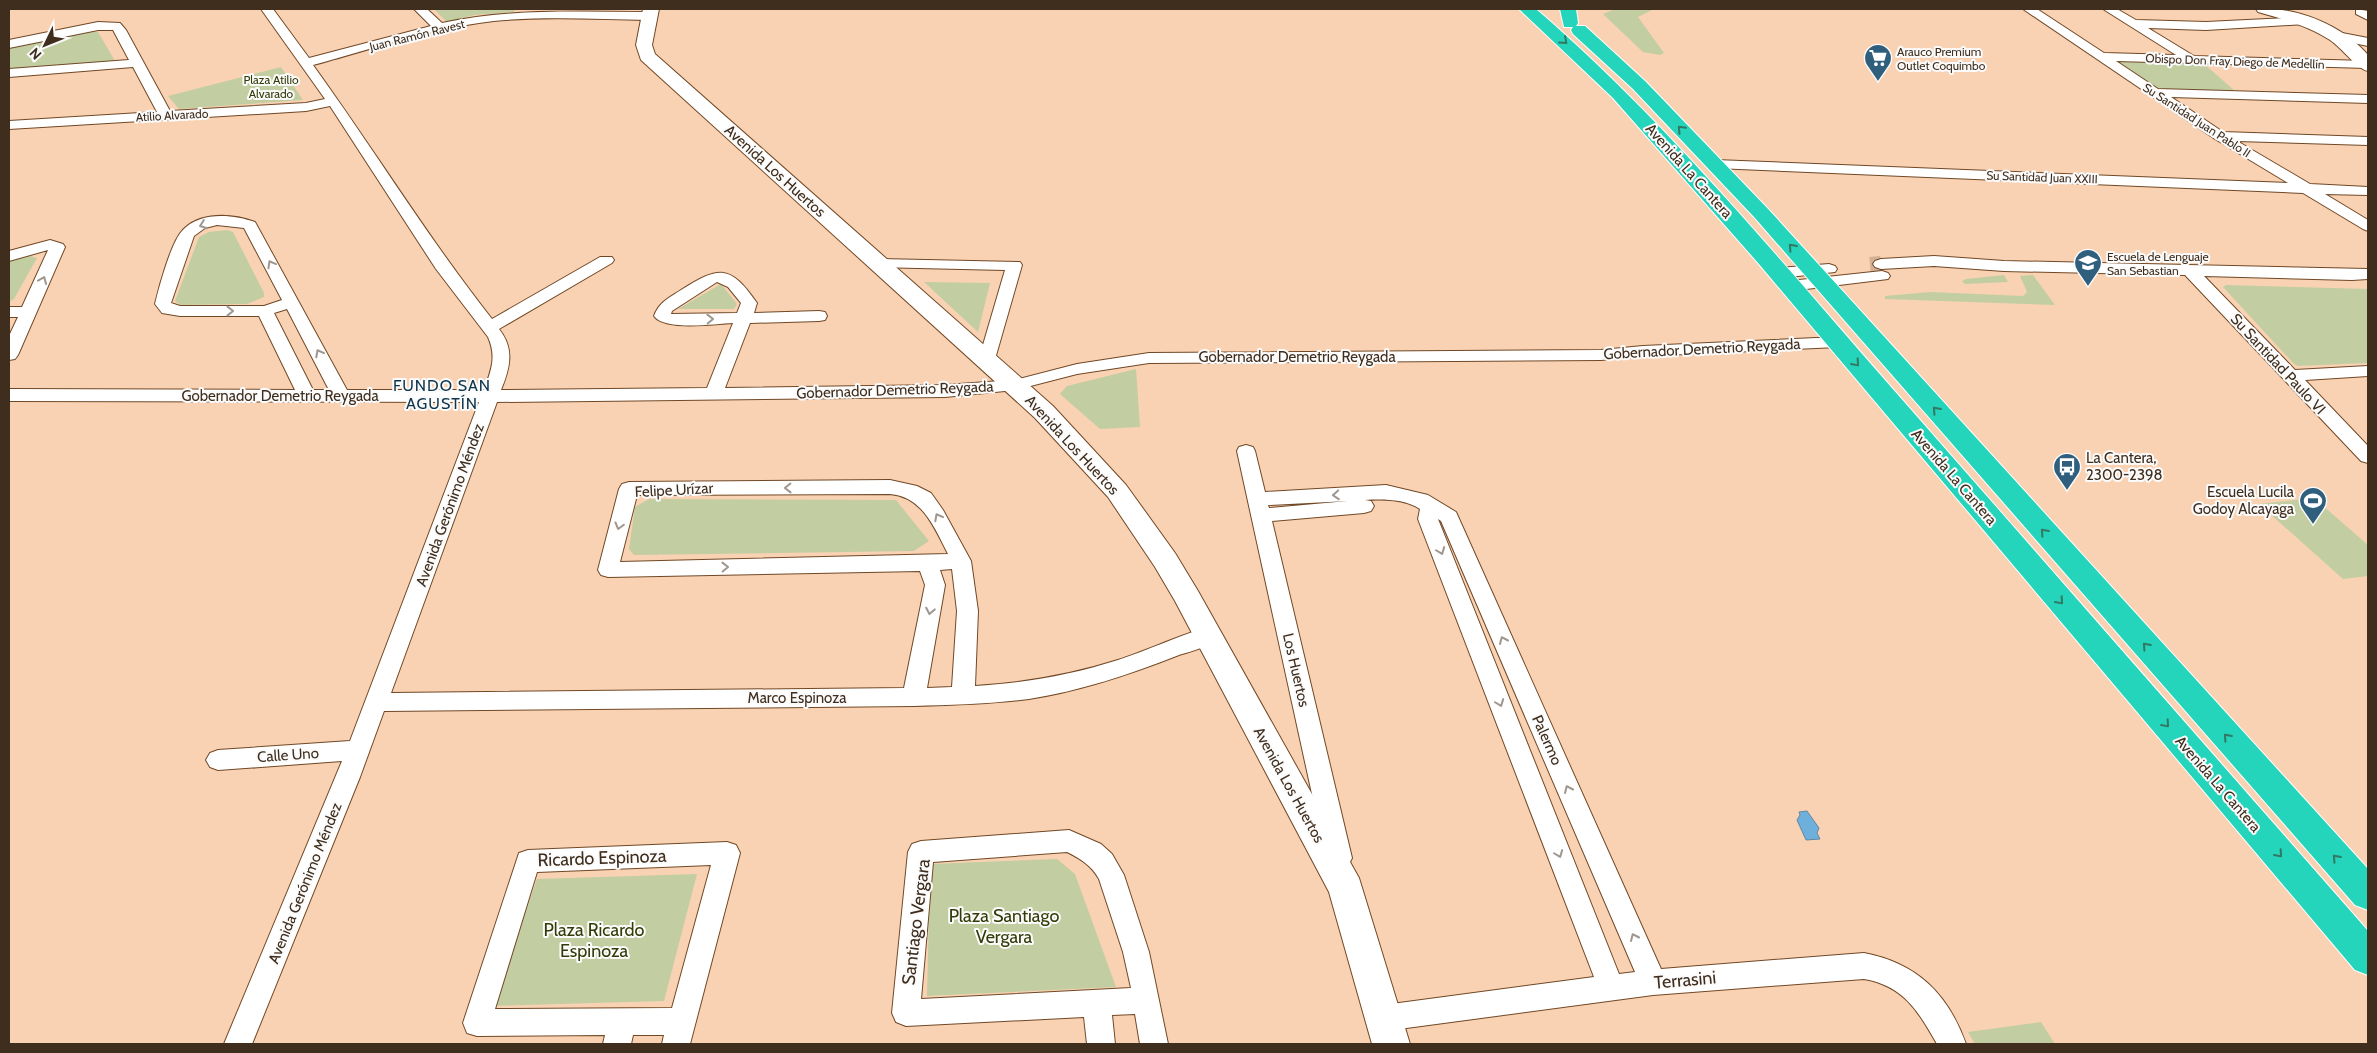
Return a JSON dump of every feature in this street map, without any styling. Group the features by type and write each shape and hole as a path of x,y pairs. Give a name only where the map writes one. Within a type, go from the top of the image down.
{"highway":[{"name":"Avenida La Cantera","path":"1527,9 1576,52 1634,111 1784,280 2368,958"},
{"name":"Avenida La Cantera","path":"1552,9 1569,16 1715,164 2368,894"}],"street":[{"name":"Avenida Gerónimo Méndez","path":"238,1044 377,702 499,375 502,355 500,345 489,328 444,269 334,101 267,9"},
{"path":"420,9 440,28"},
{"name":"Su Santidad Juan Pablo II","path":"2029,9 2220,136 2368,226"},
{"path":"2109,9 2193,60"},
{"path":"2264,9 2305,20 2337,36 2368,65"},
{"name":"Juan Ramón Ravest","path":"306,63 440,28 491,18 538,12 650,12"},
{"name":"Avenida Los Huertos","path":"650,12 644,45 647,56 987,362 1015,385 1069,436 1116,491 1165,560 1208,635 1346,889 1388,1031"},
{"path":"2134,24 2206,26 2305,20"},
{"path":"9,44 98,26 114,26 120,30 165,115"},
{"path":"2337,36 2368,42"},
{"name":"Obispo Don Fray Diego de Medellín","path":"2102,57 2368,65"},
{"path":"9,73 137,64"},
{"path":"2155,93 2368,100"},
{"name":"Atilio Alvarado","path":"9,125 306,107 334,101"},
{"path":"2220,136 2368,141"},
{"name":"Su Santidad Juan XXIII","path":"1715,164 2368,191"},
{"path":"292,302 265,311 180,311 165,307 163,300 186,234 204,224 220,221 242,221 250,225 292,302 341,396"},
{"path":"9,256 52,246 29,312 9,355"},
{"path":"489,328 606,260"},
{"path":"880,264 1014,265 987,362"},
{"path":"1784,280 1881,270 2004,266 2368,274"},
{"name":"Su Santidad Paulo VI","path":"2189,270 2289,376 2360,441 2368,457"},
{"path":"714,394 743,319 749,303 728,278 722,276 712,278 665,308 661,314 667,319 743,319 819,316"},
{"path":"265,311 307,396"},
{"path":"9,312 29,312"},
{"name":"Gobernador Demetrio Reygada","path":"9,395 491,396 945,392 1015,385 1077,369 1149,358 1601,355 1644,351 1838,342"},
{"path":"2289,376 2368,371"},
{"name":"Los Huertos","path":"1246,451 1346,889"},
{"name":"Felipe Urízar","path":"960,560 928,563 608,570 629,489 901,488 920,494 926,499 960,560 967,591 963,696"},
{"name":"Palermo","path":"1259,507 1388,504 1402,496 1421,500 1449,517 1653,982"},
{"name":"Palermo","path":"1431,505 1428,519 1611,987"},
{"path":"914,698 935,585 928,563"},
{"name":"Marco Espinoza","path":"377,702 963,696 1029,690 1071,682 1141,662 1208,635"},
{"name":"Calle Uno","path":"218,760 358,750"},
{"name":"Santiago Vergara","path":"1147,1000 906,1013 921,852 1069,841 1092,852 1103,862 1111,875 1136,952 1147,1000 1154,1044"},
{"name":"Ricardo Espinoza","path":"727,853 678,1033 620,1033 477,1023 528,861 727,853"},
{"name":"Terrasini","path":"1388,1031 1611,987 1653,982 1864,966 1877,967 1903,979 1917,990 1929,1003 1952,1044"},
{"path":"1097,1004 1101,1044"}],"green space":[{"path":"434,9 515,9 514,12 474,15 447,22"},
{"path":"1615,9 1654,9 1638,17 1664,53 1660,55 1643,52 1603,14"},
{"path":"88,32 98,32 115,61 9,69 9,46"},
{"path":"2117,61 2203,63 2235,91 2163,92"},
{"name":"Plaza Atilio Alvarado","path":"281,67 303,100 179,109 168,96"},
{"path":"227,230 233,232 264,293 264,297 247,304 180,305 175,301 199,237 209,232"},
{"path":"27,255 37,258 14,299 9,302 9,261"},
{"path":"2004,275 2008,282 1965,284 1962,281 1966,279"},
{"path":"2033,275 2055,305 1885,299 1885,296 1930,292 2023,296 2027,292 2020,276"},
{"path":"924,282 990,283 978,332"},
{"path":"721,284 737,304 734,309 678,309"},
{"path":"2226,285 2368,289 2368,363 2298,366 2294,364 2223,287"},
{"path":"1136,369 1140,427 1100,429 1060,394 1067,386"},
{"name":"Escuela Lucila Godoy Alcayaga","path":"2314,498 2368,545 2368,576 2343,579 2259,504"},
{"path":"649,499 896,500 929,541 914,551 634,555 629,549 635,507"},
{"name":"Plaza Santiago Vergara","path":"1057,859 1075,874 1116,987 927,996 930,864"},
{"name":"Plaza Ricardo Espinoza","path":"697,874 664,1001 491,1006 537,879"},
{"path":"2041,1022 2055,1044 1975,1044 1968,1032"}],"water":[{"path":"1807,811 1819,828 1817,833 1820,839 1806,840 1797,820 1800,815 1799,812"}],"tunnel":[{"path":"1870,265 1881,264"}],"place":[{"name":"Arauco Premium Outlet Coquimbo","path":"1878,82"},
{"name":"Escuela de Lenguaje San Sebastian","path":"2088,287"},
{"name":"La Cantera, 2300-2398","path":"2067,491"},
{"name":"Escuela Lucila Godoy Alcayaga","path":"2313,525"}],"district":[{"name":"FUNDO SAN AGUSTÍN","path":"442,394"}]}
